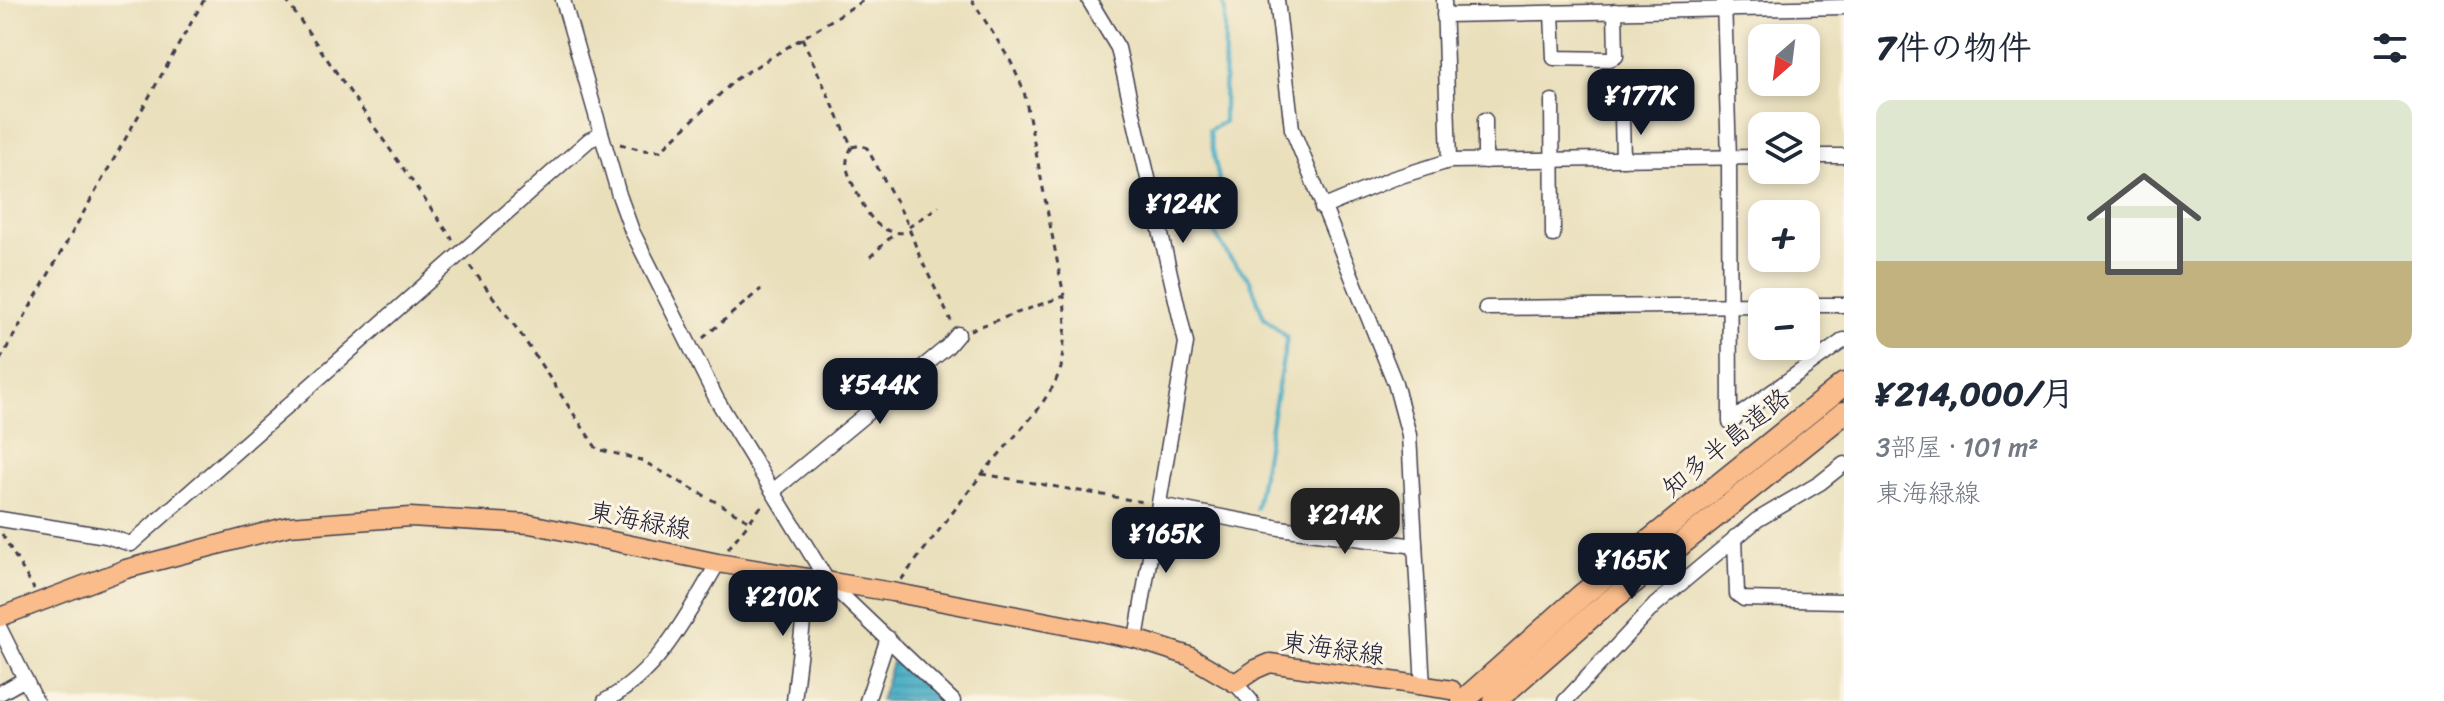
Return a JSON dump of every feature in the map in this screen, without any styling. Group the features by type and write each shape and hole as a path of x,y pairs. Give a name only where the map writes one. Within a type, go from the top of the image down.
{"highway":[{"name":"知多半島道路","path":"1457,696 1844,384"},
{"name":"知多半島道路","path":"1495,701 1595,613 1844,413"}],"main road":[{"name":"東海緑線","path":"0,617 135,566 289,526 410,517 530,524 718,563 892,592 1136,639 1189,656 1235,683 1270,663 1423,687 1457,696"}],"street":[{"path":"563,0 632,231 717,400 828,582 953,701"},
{"path":"1089,0 1118,48 1186,343 1136,639"},
{"path":"1277,0 1292,129 1395,383 1409,435 1423,687"},
{"path":"1449,161 1444,8 1552,13 1724,4 1844,7"},
{"path":"1724,4 1729,158 1730,422 1844,340"},
{"path":"1552,13 1554,58 1610,59 1616,56 1615,11"},
{"path":"1552,101 1553,235"},
{"path":"1622,116 1623,159"},
{"path":"1485,120 1485,161"},
{"path":"131,544 589,140 601,135"},
{"path":"1820,156 1844,156"},
{"path":"1322,208 1391,179 1449,161 1748,157"},
{"path":"1486,308 1748,305"},
{"path":"1820,305 1844,305"},
{"path":"774,493 947,347 958,334"},
{"path":"1565,701 1655,605 1735,537 1844,464"},
{"path":"1159,505 1280,528 1415,546"},
{"path":"0,519 106,536 131,544 135,566"},
{"path":"1735,537 1737,594 1744,599 1844,601"},
{"path":"605,701 640,678 661,653 718,563"},
{"path":"794,701 808,579"},
{"path":"0,629 36,701"},
{"path":"867,701 888,638"},
{"path":"0,693 25,679"},
{"path":"1235,683 1251,701"}],"path":[{"path":"0,360 204,0"},
{"path":"286,0 520,333 597,449 641,460 748,520"},
{"path":"601,135 617,144 660,151 736,79 864,0"},
{"path":"892,592 982,474 1037,411 1054,385 1065,348 1064,296 1019,75 972,0"},
{"path":"802,38 852,147 845,164 863,204 872,220 894,234"},
{"path":"852,147 861,145 867,148 910,230 958,334 1064,296"},
{"path":"870,257 894,234 910,230 939,206"},
{"path":"691,349 761,289"},
{"path":"982,474 1159,505"},
{"path":"718,563 748,520 774,493"},
{"path":"0,526 41,601"}],"water":[{"path":"895,653 948,701 880,701"}],"waterway":[{"path":"1222,0 1225,11 1224,122 1209,130 1219,180 1214,232 1230,258 1250,280 1264,318 1287,337 1256,508"}]}
